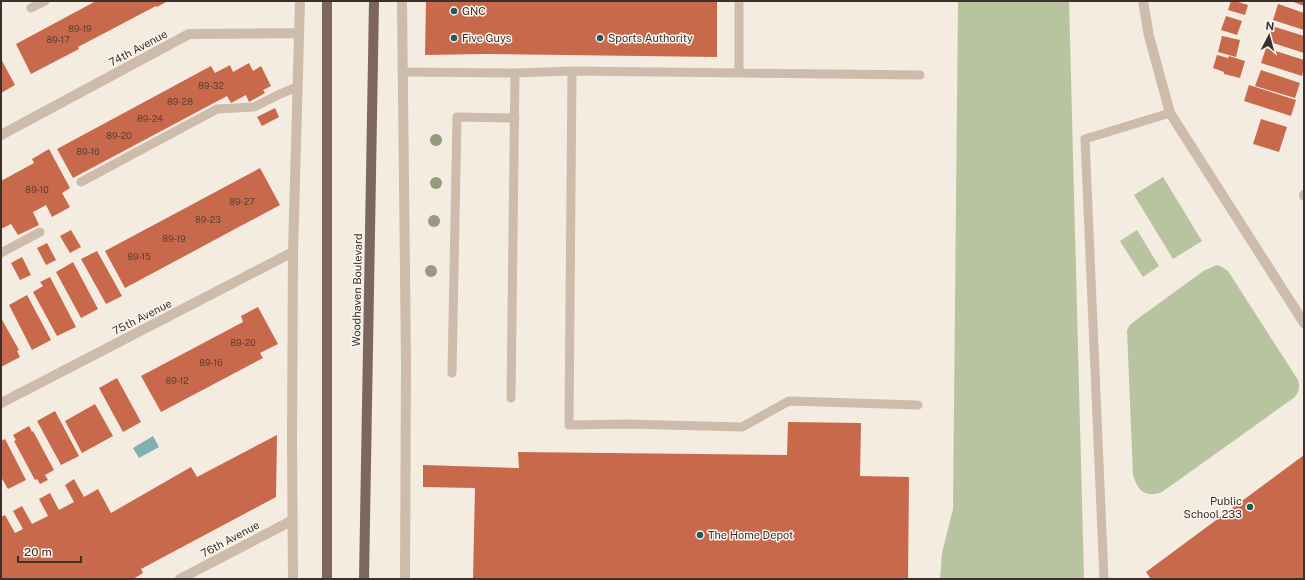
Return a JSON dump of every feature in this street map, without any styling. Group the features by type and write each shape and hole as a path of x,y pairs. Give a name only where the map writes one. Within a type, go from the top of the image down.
{"main road":[{"path":"327,1 327,579"},
{"name":"Woodhaven Boulevard","path":"364,579 374,1"}],"street":[{"path":"293,579 293,252 300,1"},
{"path":"402,1 406,365 405,579"},
{"path":"1143,1 1149,36 1170,113 1304,323"},
{"name":"74th Avenue","path":"1,135 189,34 299,33"},
{"name":"75th Avenue","path":"1,403 293,252"},
{"name":"76th Avenue","path":"180,579 292,520"}],"lane":[{"path":"31,8 45,1"},
{"path":"739,1 739,73"},
{"path":"402,72 515,73 572,71 920,75"},
{"path":"572,71 569,425 626,424 742,427 789,401 918,405"},
{"path":"511,398 515,73"},
{"path":"81,182 217,109 254,107 297,87"},
{"path":"1104,579 1085,138 1170,113"},
{"path":"452,373 457,117 515,118"},
{"path":"1,253 40,232"}],"green space":[{"path":"958,1 1069,1 1084,579 940,579 942,553 953,509"},
{"path":"1163,177 1202,241 1173,259 1134,195"},
{"path":"1137,230 1159,266 1143,277 1120,241"},
{"path":"1217,265 1228,271 1298,380 1298,391 1295,397 1162,492 1151,494 1143,492 1137,485 1133,475 1127,330 1136,320 1205,270"}],"water":[{"path":"153,436 159,447 139,458 133,448"}],"building":[{"path":"96,1 168,1 78,47 79,49 31,74 16,44"},
{"name":"Sports Authority","path":"426,1 717,1 717,57 483,54 425,55"},
{"path":"1231,1 1248,5 1245,15 1228,10"},
{"path":"1291,1 1304,1 1304,6"},
{"path":"1278,4 1304,13 1304,30 1273,20"},
{"path":"1226,16 1242,21 1237,35 1221,30"},
{"path":"1272,26 1304,36 1304,53 1267,41"},
{"path":"1222,36 1240,40 1236,57 1218,52"},
{"path":"1266,48 1304,60 1302,76 1261,63"},
{"path":"1217,55 1228,58 1229,56 1245,61 1240,78 1224,74 1224,72 1213,68"},
{"path":"1,59 15,85 1,93"},
{"path":"249,63 253,71 261,66 271,86 263,90 265,93 249,102 246,95 231,103 227,96 73,178 57,149 211,66 215,73 230,65 233,72"},
{"path":"1261,70 1300,83 1295,98 1255,86"},
{"path":"1249,85 1296,100 1291,116 1244,101"},
{"path":"275,108 279,117 262,126 257,117"},
{"path":"1261,119 1287,127 1279,152 1253,144"},
{"path":"49,149 70,188 62,193 70,207 52,217 46,205 33,212 39,225 18,235 11,224 1,229 1,181 34,163 32,159"},
{"path":"260,168 280,205 125,288 105,251"},
{"path":"71,230 81,247 70,253 60,236"},
{"path":"47,243 56,260 46,265 37,248"},
{"path":"97,251 122,296 106,304 81,259"},
{"path":"22,257 31,275 20,280 11,263"},
{"path":"73,262 98,309 81,318 56,272"},
{"path":"50,277 76,327 57,336 33,292 43,286 40,282"},
{"path":"27,295 51,340 32,350 9,305"},
{"path":"258,307 278,344 260,353 263,358 161,412 141,376 243,322 241,316"},
{"path":"1,318 19,350 17,351 20,357 1,367"},
{"path":"117,378 141,422 123,432 99,388"},
{"path":"95,404 113,436 82,453 65,421"},
{"path":"55,411 79,456 61,465 37,421"},
{"name":"The Home Depot","path":"788,422 861,423 860,476 909,477 908,579 473,579 475,488 423,487 423,465 519,468 518,452 787,455"},
{"path":"29,426 54,470 45,475 48,480 40,484 37,479 35,480 14,441 16,440 13,435"},
{"path":"277,435 276,497 141,569 143,573 133,579 1,579 1,517 5,515 15,533 23,529 13,511 22,506 32,524 48,516 39,499 50,493 59,510 74,502 65,485 74,479 84,497 98,489 111,513 191,467 197,477"},
{"path":"5,439 26,480 8,489 1,477 1,441"},
{"path":"1304,455 1304,579 1151,579 1146,572"}],"place":[{"name":"GNC","path":"454,11"},
{"name":"Five Guys","path":"454,38"},
{"name":"Sports Authority","path":"600,38"},
{"name":"Public School 233","path":"1250,507"},
{"name":"The Home Depot","path":"700,535"}]}
